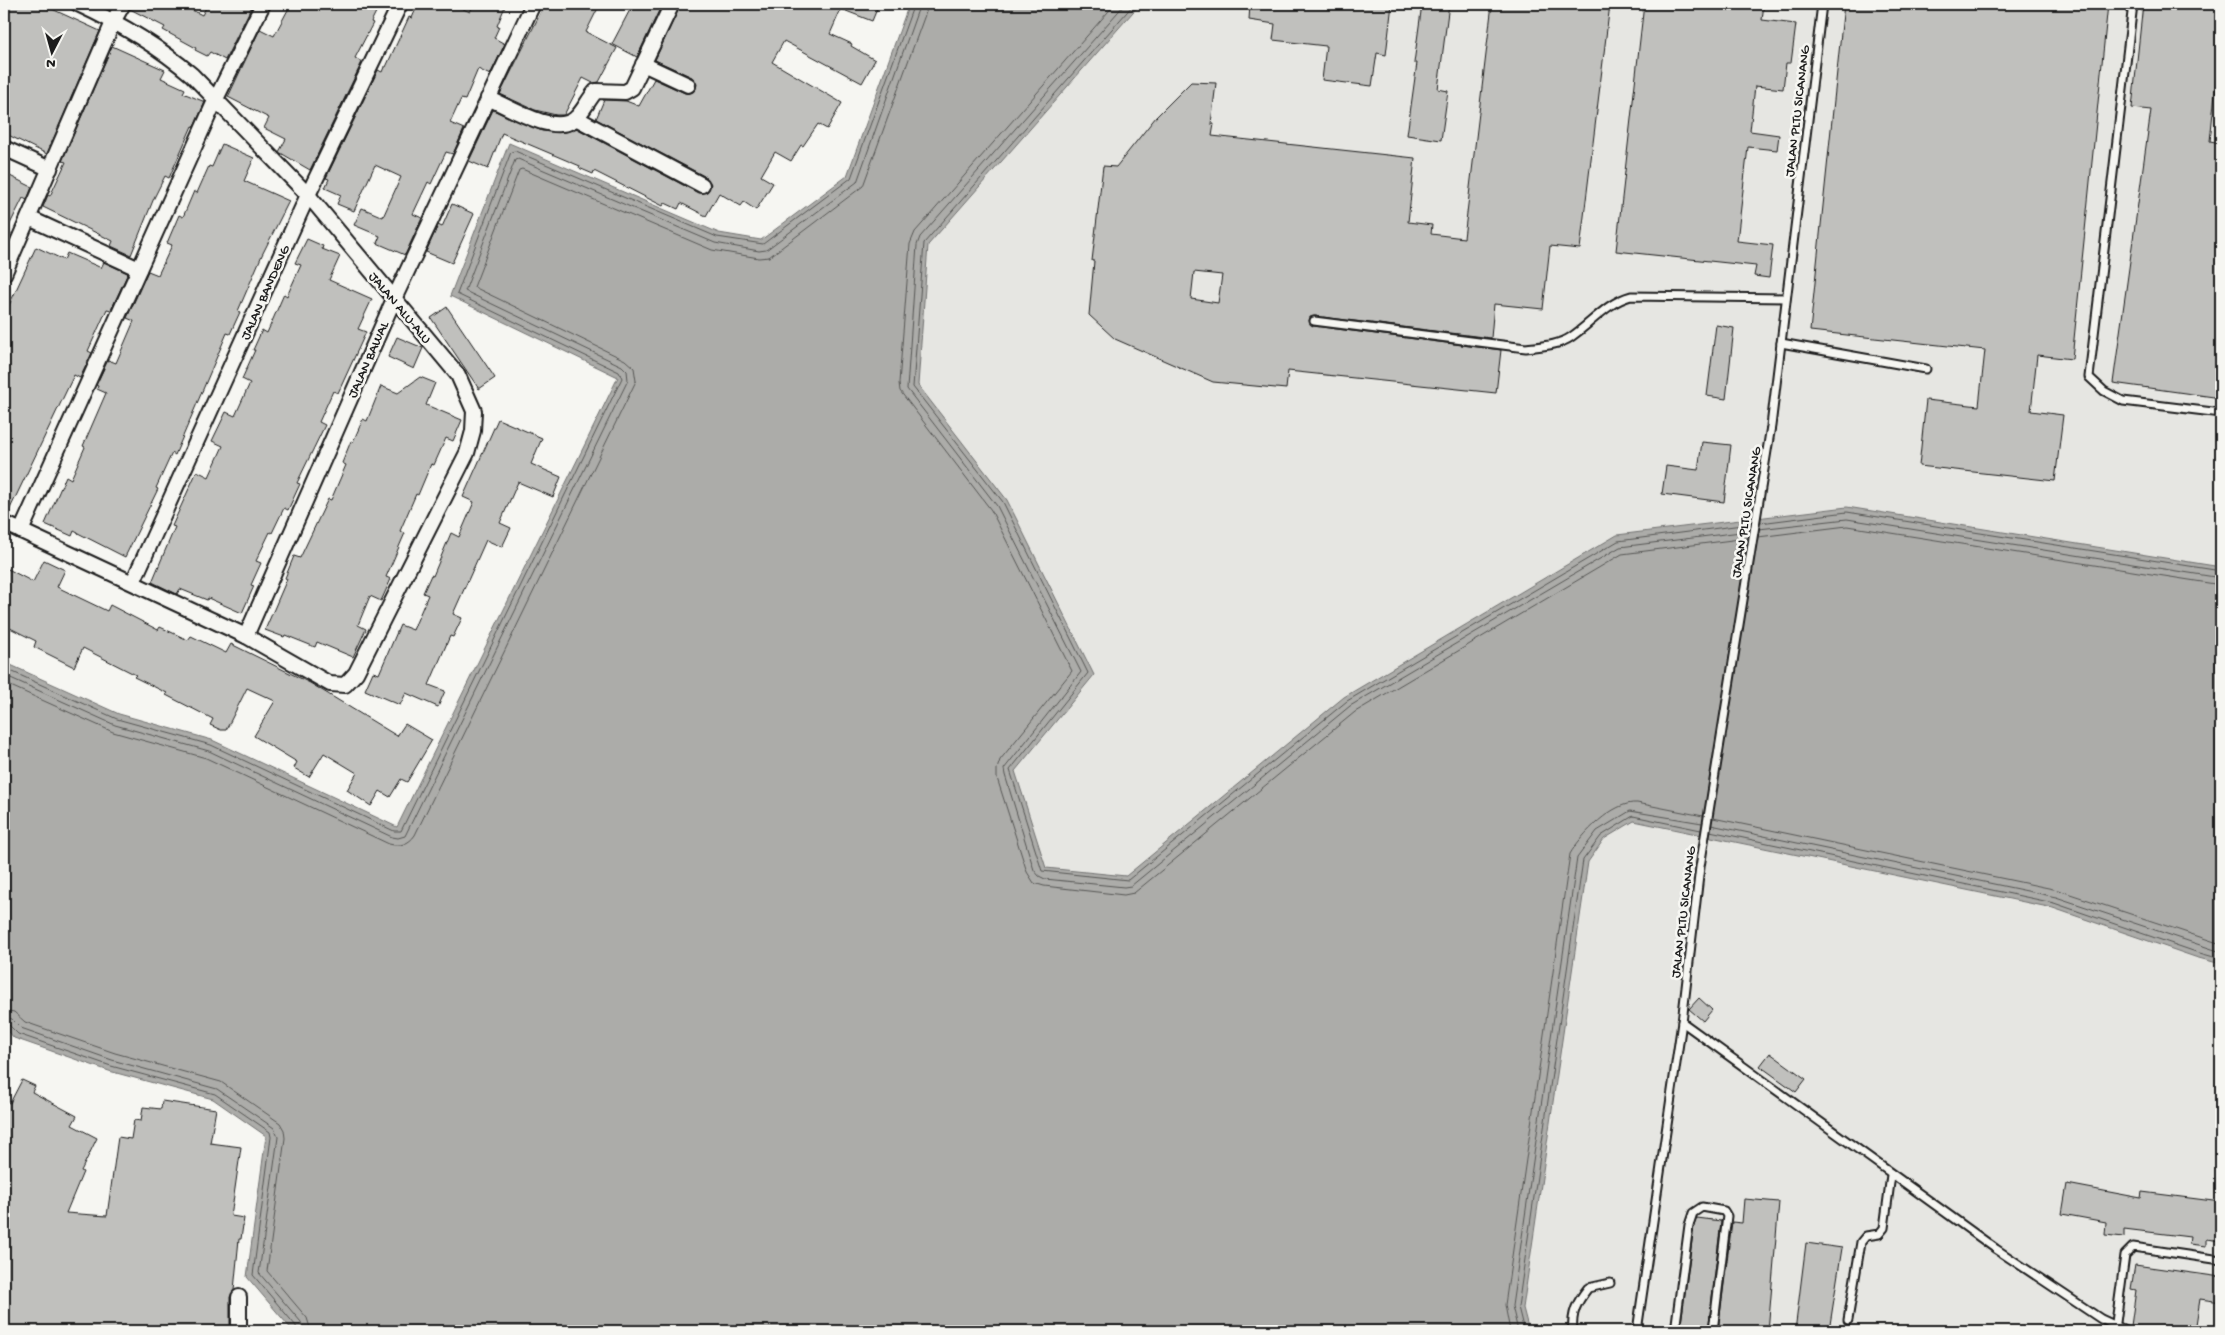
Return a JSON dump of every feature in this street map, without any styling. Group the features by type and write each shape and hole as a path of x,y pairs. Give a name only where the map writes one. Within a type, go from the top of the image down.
{"street":[{"name":"JALAN ALU-ALU","path":"78,4 114,20 171,57 192,75 308,195 394,300 458,374 474,411 473,431 467,454 356,673 345,685 330,684 246,636"},
{"path":"4,274 114,20 123,4"},
{"path":"22,531 215,100 263,4"},
{"name":"JALAN BANDENG","path":"133,582 308,195 400,4"},
{"name":"JALAN BAWAL","path":"246,636 394,300 533,4"},
{"path":"488,98 547,124 563,124 576,118 596,91 629,91 672,4"},
{"path":"643,64 688,86"},
{"path":"576,118 702,185"},
{"path":"4,148 50,170"},
{"path":"29,218 139,269"},
{"path":"4,523 246,636"},
{"path":"239,1297 239,1331"}],"lane":[{"name":"JALAN PLTU SICANANG","path":"1637,1331 1682,1022 1700,867 1771,426 1822,4"},
{"path":"2133,4 2090,377 2104,391 2123,401 2221,413"},
{"path":"1314,322 1526,348 1549,345 1570,338 1609,305 1619,299 1631,296 1786,298"},
{"path":"1781,343 1926,369"},
{"path":"1682,1022 1891,1175 1996,1249 2115,1329 2127,1331"},
{"path":"1848,1320 1861,1242 1866,1236 1879,1234 1884,1228 1891,1175"},
{"path":"1675,1331 1689,1225 1693,1213 1702,1207 1724,1211 1727,1216 1713,1331"},
{"path":"2115,1329 2125,1255 2133,1246 2221,1260"},
{"path":"1573,1331 1572,1317 1576,1302 1588,1288 1610,1283"}],"shaded area":[{"path":"1062,4 2221,4 2221,645 1138,917 999,898 884,389 921,186"},
{"path":"1634,821 2053,908 2195,957 2221,964 2221,1331 1529,1331 1523,1308 1588,862 1604,839"}],"water":[{"path":"909,4 1140,4 928,245 918,385 1007,500 1094,675 1015,771 1046,868 1126,876 1344,697 1617,535 1847,507 2221,567 2221,964 2195,957 2053,908 1634,821 1604,839 1588,862 1523,1308 1529,1331 293,1331 247,1277 266,1136 213,1099 109,1071 14,1038 4,1026 4,662 119,714 212,740 397,827 618,377 450,296 509,143 719,233 761,240 847,176"}],"building":[{"path":"12,4 54,4 52,9 100,31 47,154 4,133 4,21"},
{"path":"132,4 180,4 202,15 208,4 253,4 225,60 210,52 207,56 195,50 196,48 163,30 165,27 130,9"},
{"path":"291,4 380,4 371,22 373,23 355,58 362,62 310,170 279,152 286,139 264,128 269,118 228,97 260,29 274,36"},
{"path":"418,4 452,4 470,12 474,4 506,4 494,38 505,44 490,75 478,69 465,100 461,99 450,123 464,129 453,154 446,152 431,184 428,182 413,214 422,218 405,255 377,243 380,236 354,225 362,208 383,217 401,177 375,165 354,211 337,204 341,195 325,188 329,179 326,178 378,70 382,72 384,67 386,67 409,17 412,18"},
{"path":"545,4 600,4 586,32 617,48 599,82 593,83 583,78 564,115 535,110 500,94"},
{"path":"633,4 662,4 637,57 612,44"},
{"path":"681,4 879,4 872,21 841,9 830,34 852,44 851,46 875,60 862,83 784,41 772,62 842,103 827,129 818,124 791,161 775,152 761,176 773,183 756,210 744,202 741,206 719,193 706,216 681,203 678,209 665,203 663,206 594,171 593,174 579,168 580,166 502,133 488,169 469,161 493,110 542,131 567,132 576,128 698,193 707,192 711,184 706,177 596,119 604,100 626,101 639,106 654,79 685,93 693,92 696,89 697,84 692,77 655,60"},
{"path":"1250,4 1392,4 1386,55 1377,53 1372,86 1322,80 1326,46 1273,40 1275,24 1249,20"},
{"path":"1422,4 1449,4 1438,89 1448,91 1441,140 1407,135 1417,63 1414,63"},
{"path":"1492,4 1610,4 1580,249 1550,246 1543,309 1494,304 1491,338 1315,316 1310,317 1309,321 1313,326 1501,350 1496,393 1288,371 1286,389 1213,382 1115,339 1089,315 1094,261 1092,261 1103,166 1116,167 1156,117 1191,82 1216,83 1211,124 1214,124 1212,136 1415,158 1408,222 1432,225 1431,234 1464,238","holes":["1194,272 1222,275 1218,303 1191,299"]},
{"path":"1644,4 1764,4 1762,20 1796,24 1791,63 1786,63 1783,89 1755,86 1750,131 1779,135 1777,150 1748,147 1737,241 1773,245 1769,278 1754,276 1756,266 1616,251"},
{"path":"1844,4 2108,4 2072,359 2037,355 2031,411 2063,415 2055,481 1919,466 1926,400 1979,406 1985,350 1810,331"},
{"path":"2143,4 2221,4 2221,35 2210,141 2221,143 2221,398 2113,383 2151,110 2132,108"},
{"path":"112,46 165,70 161,78 185,89 183,93 205,102 169,178 165,176 154,198 131,255 111,246 113,241 43,207 66,162 62,161"},
{"path":"222,144 254,158 244,181 289,201 262,255 238,311 240,312 230,334 227,333 175,455 172,453 156,488 158,489 125,557 74,531 72,536 45,524 66,476 71,479 85,447 83,446 106,393 97,389 98,386 96,385 108,360 116,363 134,321 127,318 148,271 158,275 172,245 167,243 179,215 183,217 194,191 197,193 209,166 212,167"},
{"path":"4,173 32,187 27,200 23,198 4,236"},
{"path":"452,204 474,214 452,263 426,252 438,225 442,227"},
{"path":"307,239 323,246 322,249 340,256 329,280 372,299 358,329 366,332 338,393 333,391 319,422 325,425 297,483 300,484 288,510 284,508 256,561 261,563 251,585 254,586 242,613 208,598 207,600 180,589 177,594 152,582 175,527 172,526 197,471 209,477 223,446 212,441 226,412 235,416 250,383 242,379 255,350 253,350 262,330 267,333 284,294 287,296 301,265 295,263"},
{"path":"36,247 64,260 67,253 101,268 104,262 128,273 111,310 107,309 88,351 92,353 80,378 74,375 7,515 4,514 4,424 10,411 4,409 4,316"},
{"path":"447,307 495,378 479,389 431,318"},
{"path":"1716,325 1734,328 1726,399 1707,396"},
{"path":"397,337 423,348 414,369 388,357"},
{"path":"420,377 435,383 426,405 462,420 453,441 446,438 434,465 431,464 418,495 416,494 400,531 405,533 386,577 391,579 381,601 370,596 358,625 366,629 353,657 317,642 315,647 285,635 284,637 265,630 287,579 285,578 294,556 300,558 328,499 331,500 346,465 342,463 351,441 353,442 363,419 367,421 381,386 398,393"},
{"path":"498,419 542,438 531,464 561,477 553,497 518,482 500,523 511,528 502,547 486,540 453,614 462,618 453,637 450,636 429,685 445,691 438,707 406,693 400,705 365,690 373,672 379,674 400,625 413,630 428,595 423,593 431,575 433,576 451,533 459,537 474,502 463,497"},
{"path":"1702,442 1731,445 1724,502 1662,494 1666,466 1698,470"},
{"path":"44,560 65,570 57,587 107,611 110,605 158,630 160,627 188,640 191,636 226,653 231,644 310,683 397,736 405,724 432,740 407,782 401,779 390,797 380,791 371,806 347,790 357,773 324,753 309,777 294,768 297,762 254,736 275,701 247,688 226,730 221,730 210,725 213,719 134,677 136,675 83,648 74,667 34,647 36,641 4,625 4,567 33,582"},
{"path":"1699,998 1712,1010 1703,1021 1689,1009"},
{"path":"1770,1053 1806,1079 1796,1092 1760,1066"},
{"path":"22,1080 35,1086 32,1092 77,1116 72,1125 97,1138 81,1171 83,1172 66,1213 107,1216 118,1137 131,1139 134,1120 141,1121 143,1107 161,1109 162,1101 216,1109 210,1143 241,1147 231,1216 244,1218 241,1239 239,1239 234,1290 230,1297 230,1331 4,1331 4,1109 8,1102 10,1103"},
{"path":"2067,1184 2141,1198 2142,1192 2221,1202 2221,1241 2206,1239 2206,1246 2189,1244 2190,1237 2124,1229 2124,1237 2105,1235 2106,1222 2062,1214"},
{"path":"1744,1199 1779,1202 1768,1331 1718,1331 1732,1222 1742,1223"},
{"path":"1697,1218 1721,1221 1708,1331 1680,1331 1694,1226"},
{"path":"1806,1243 1842,1248 1829,1331 1795,1331"},
{"path":"2135,1265 2221,1277 2221,1302 2200,1299 2195,1331 2166,1331 2131,1326 2136,1290 2131,1289"}]}
